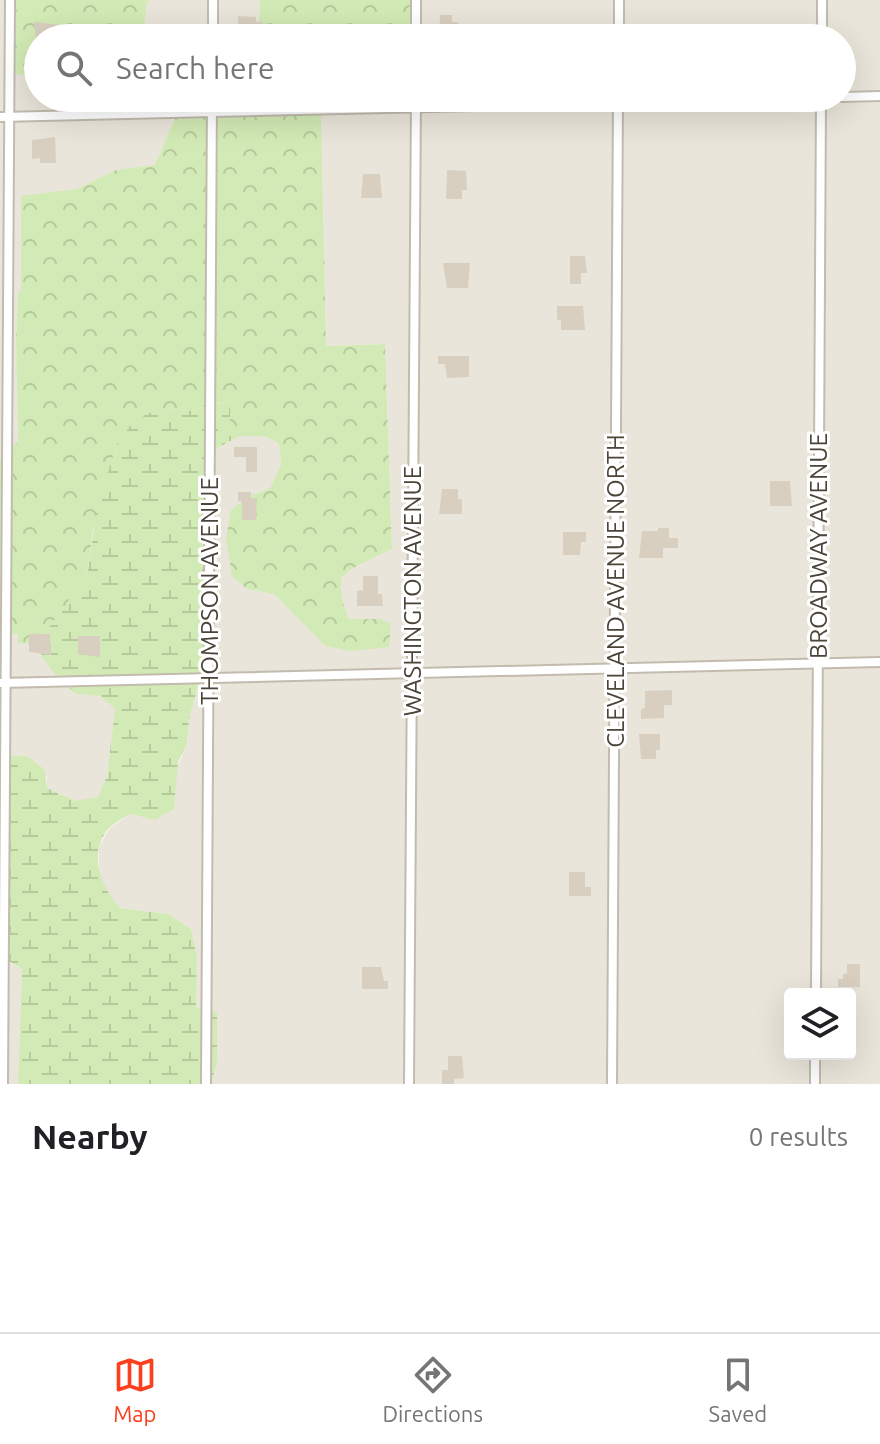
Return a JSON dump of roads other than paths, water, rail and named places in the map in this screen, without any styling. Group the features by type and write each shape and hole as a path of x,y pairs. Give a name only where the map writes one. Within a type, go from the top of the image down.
{"street":[{"path":"3,1084 5,116 10,0"},
{"path":"213,0 213,24"},
{"path":"416,0 416,24"},
{"path":"619,0 619,24"},
{"path":"822,0 822,24"},
{"path":"856,97 880,96"},
{"path":"5,116 212,112"},
{"name":"THOMPSON AVENUE","path":"206,1084 212,112"},
{"name":"WASHINGTON AVENUE","path":"409,1084 416,112"},
{"name":"CLEVELAND AVENUE NORTH","path":"612,1084 618,112"},
{"name":"BROADWAY AVENUE","path":"816,988 820,112"},
{"path":"3,683 880,662"},
{"path":"815,1060 815,1084"}]}
